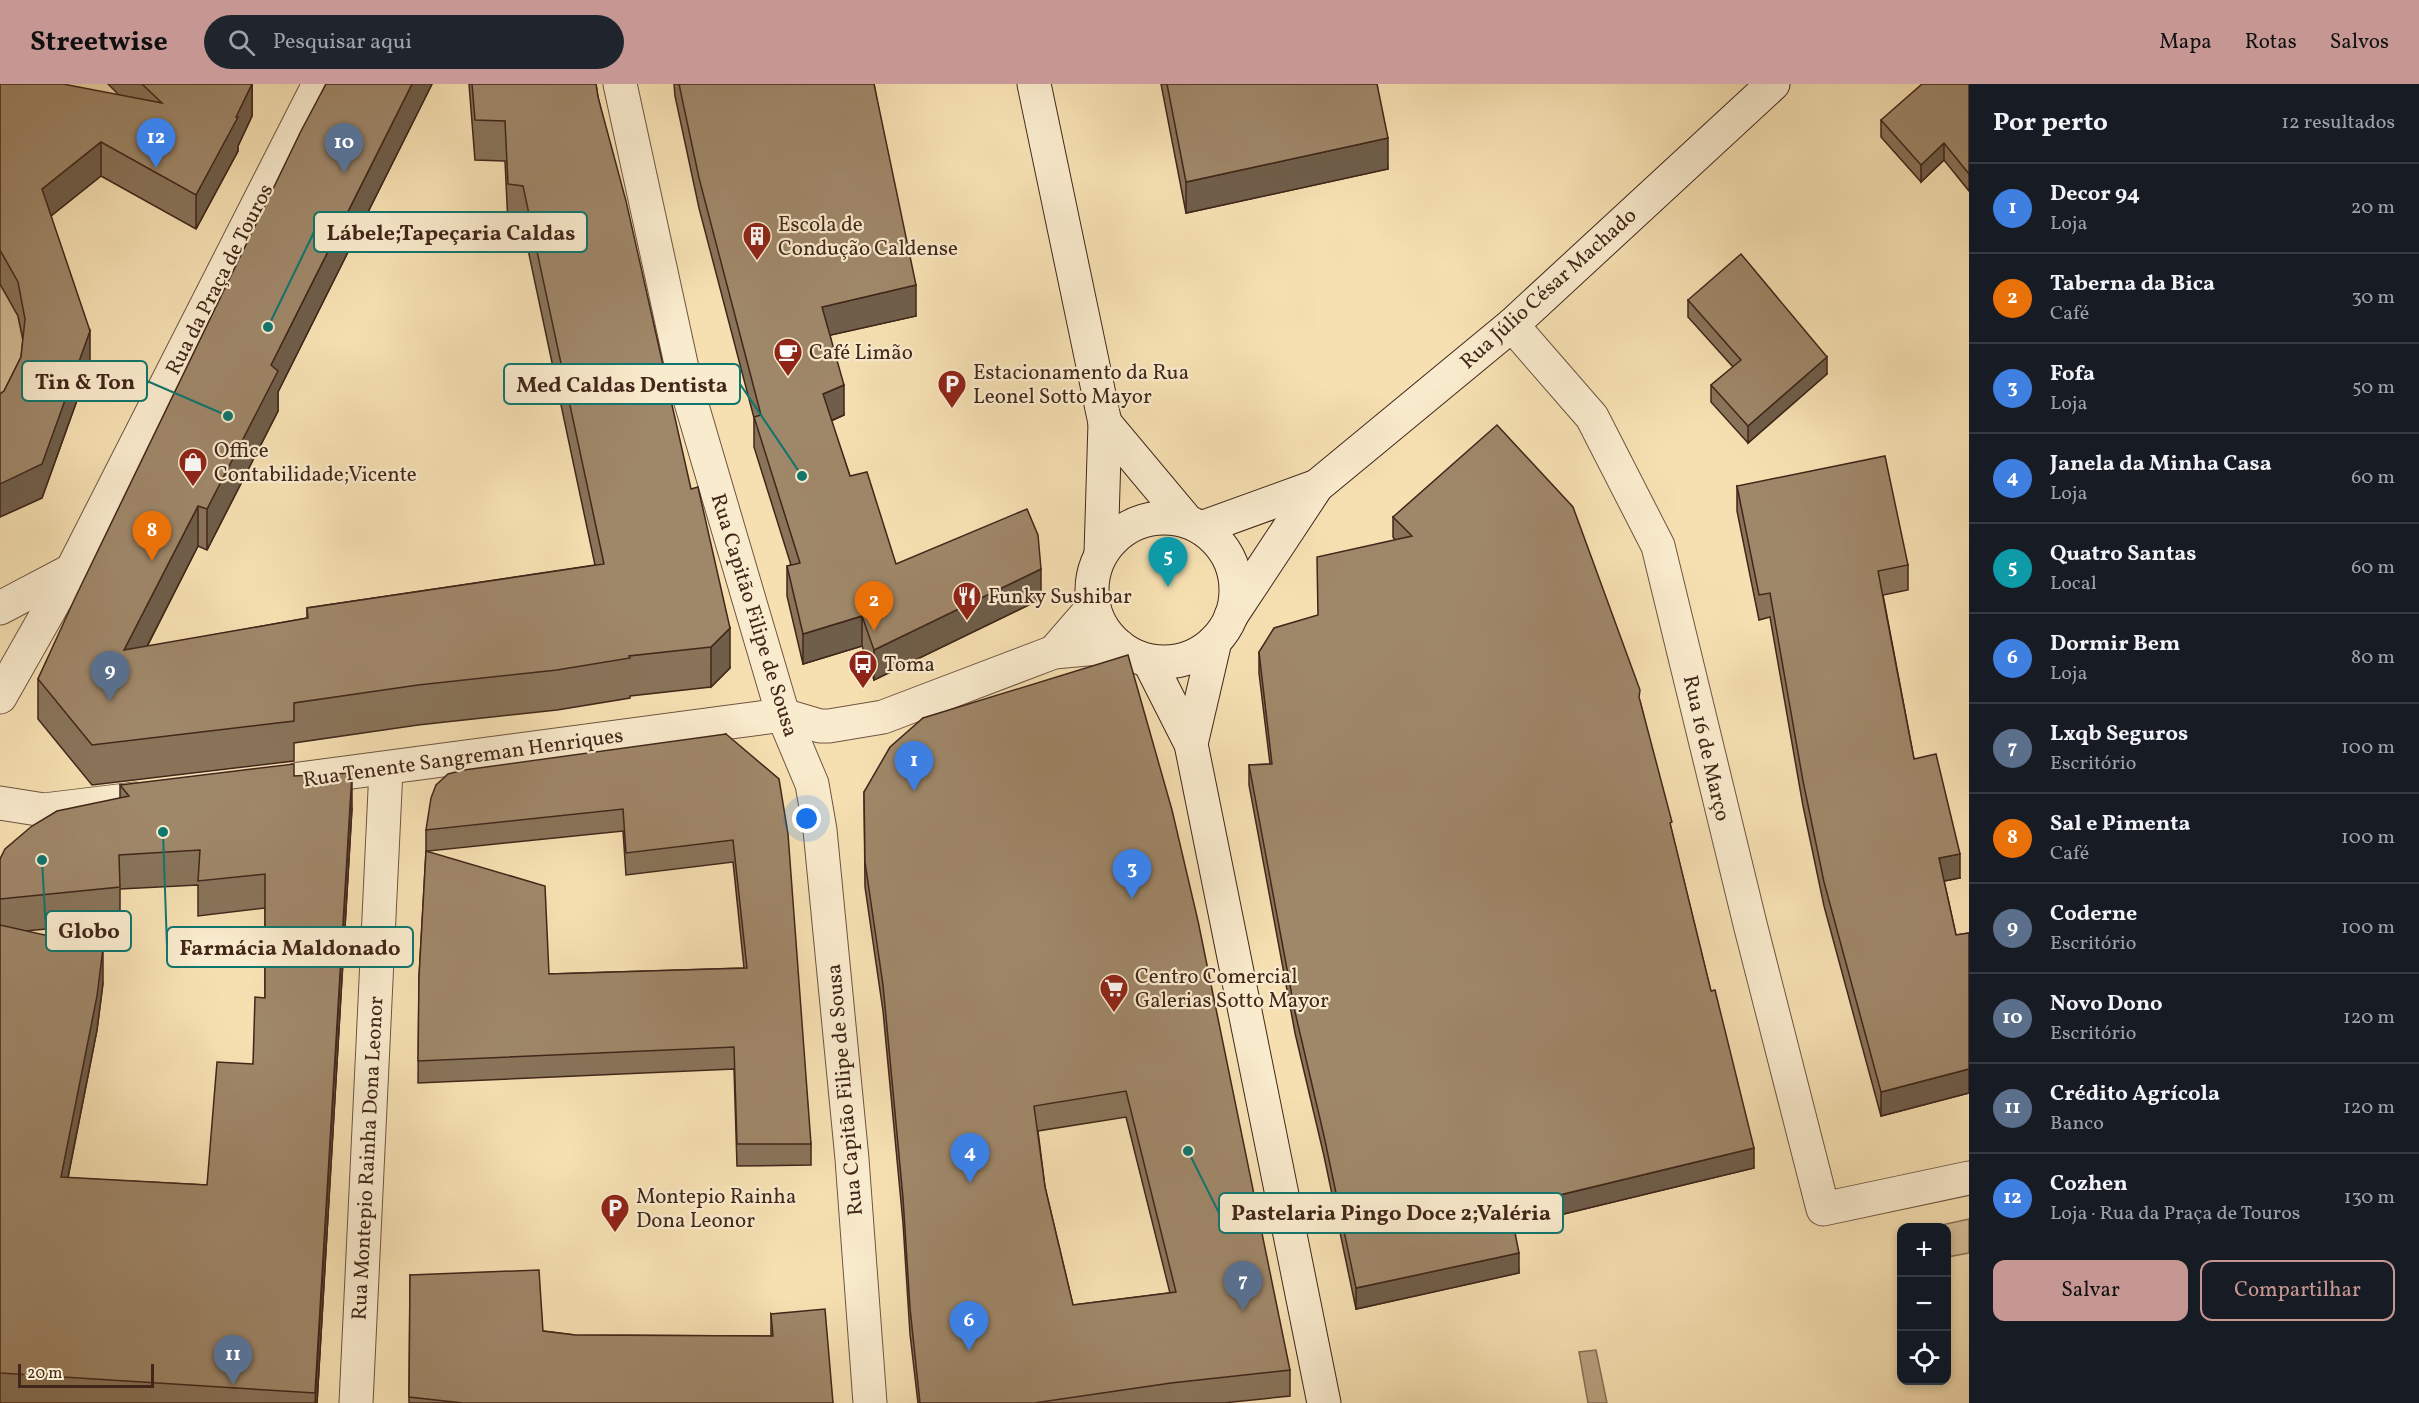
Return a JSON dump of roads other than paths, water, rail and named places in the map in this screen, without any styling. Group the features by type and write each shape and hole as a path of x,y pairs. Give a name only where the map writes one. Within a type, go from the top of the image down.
{"street":[{"name":"Rua Capitão Filipe de Sousa","path":"620,84 685,382 783,715 812,784 820,830 852,1159 870,1403"},
{"path":"1034,84 1105,423 1101,554"},
{"name":"Rua Júlio César Machado","path":"1317,486 1512,325 1773,84"},
{"name":"Rua da Praça de Touros","path":"0,697 72,570 306,90"},
{"name":"Rua 16 de Março","path":"1512,325 1592,417 1658,546 1750,924 1823,1209 1969,1178"},
{"path":"1105,423 1194,525 1220,545 1233,566 1236,591 1223,628 1191,744"},
{"path":"1317,486 1223,628 1195,655 1173,661 1149,661 1119,646 1099,623 1093,608 1091,589 1094,571 1101,554 1117,534 1138,522 1162,518 1194,525 1317,486"},
{"path":"0,608 72,570"},
{"path":"1054,651 1093,608"},
{"path":"783,715 820,726 883,717 1054,651 1119,646"},
{"path":"1149,661 1191,744 1324,1403"},
{"name":"Rua Tenente Sangreman Henriques","path":"270,783 783,715"},
{"name":"Rua Montepio Rainha Dona Leonor","path":"356,1403 386,769"},
{"path":"0,803 44,810 164,795"}],"place":[{"name":"Cozhen","path":"156,168"},
{"name":"Novo Dono","path":"344,173"},
{"name":"Escola de Condução Caldense","path":"757,262"},
{"name":"Lábele;Tapeçaria Caldas","path":"268,327"},
{"name":"Café Limão","path":"788,378"},
{"name":"Estacionamento da Rua Leonel Sotto Mayor","path":"952,410"},
{"name":"Tin & Ton","path":"228,416"},
{"name":"Med Caldas Dentista","path":"802,476"},
{"name":"Office Contabilidade;Vicente","path":"193,488"},
{"name":"Sal e Pimenta","path":"152,561"},
{"name":"Quatro Santas","path":"1168,587"},
{"name":"Funky Sushibar","path":"967,622"},
{"name":"Taberna da Bica","path":"874,631"},
{"name":"Toma","path":"863,690"},
{"name":"Coderne","path":"110,701"},
{"name":"Decor 94","path":"914,791"},
{"name":"Farmácia Maldonado","path":"163,832"},
{"name":"Globo","path":"42,860"},
{"name":"Fofa","path":"1132,899"},
{"name":"Centro Comercial Galerias Sotto Mayor","path":"1114,1014"},
{"name":"Pastelaria Pingo Doce 2;Valéria","path":"1188,1151"},
{"name":"Janela da Minha Casa","path":"970,1183"},
{"name":"Montepio Rainha Dona Leonor","path":"615,1234"},
{"name":"Lxqb Seguros","path":"1243,1311"},
{"name":"Dormir Bem","path":"969,1351"},
{"name":"Crédito Agrícola","path":"233,1385"}]}
